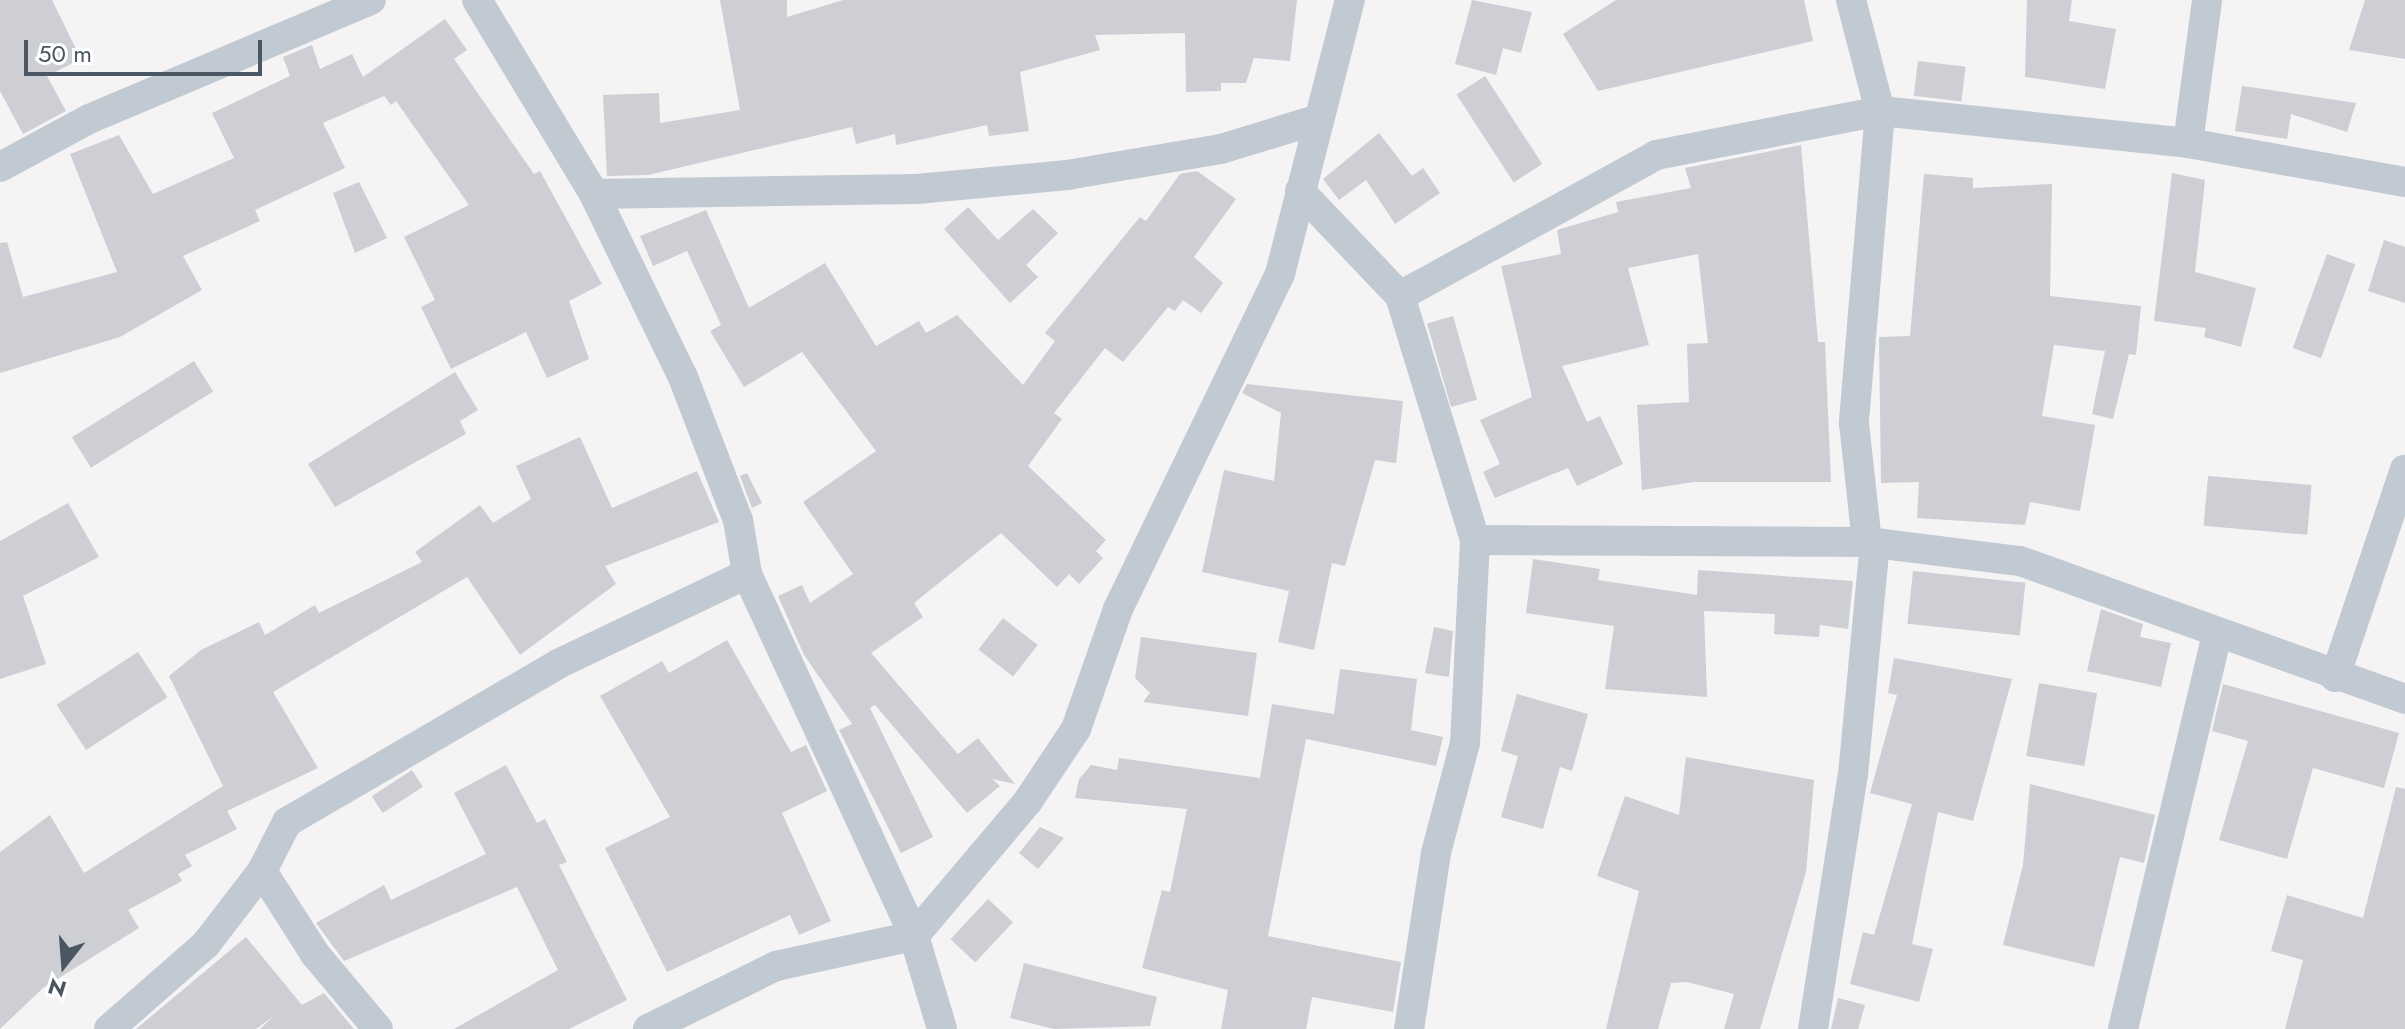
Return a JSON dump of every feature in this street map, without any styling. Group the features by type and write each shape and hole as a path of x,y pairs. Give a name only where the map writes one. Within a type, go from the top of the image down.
{"street":[{"path":"0,167 89,119 371,0"},
{"path":"477,0 594,194 683,377 738,520 747,574 914,936 942,1029"},
{"path":"648,1029 776,966 914,936 1028,801 1076,729 1118,609 1236,379 1280,274 1350,0"},
{"path":"1813,1029 1851,790 1871,542 1854,423 1880,111 1851,0"},
{"path":"2188,143 2207,0"},
{"path":"1400,296 1656,155 1880,111 2188,143 2405,182"},
{"path":"594,194 917,189 1067,175 1221,149 1319,119"},
{"path":"1300,191 1400,296 1475,540 1465,743 1436,853 1409,1029"},
{"path":"2335,677 2405,469"},
{"path":"1475,540 1871,542 2020,561 2335,677 2405,699"},
{"path":"109,1029 206,944 262,871 287,822 376,767 558,664 747,574"},
{"path":"2123,1029 2217,633"},
{"path":"262,871 315,954 378,1029"}],"building":[{"path":"0,0 52,0 81,59 47,76 66,111 23,134 0,91"},
{"path":"720,0 787,0 787,17 843,0 1297,0 1290,61 1254,58 1246,83 1221,83 1221,91 1186,92 1185,33 1095,35 1100,50 1020,72 1029,131 989,136 987,125 896,145 895,134 856,144 852,127 648,175 607,176 603,95 659,93 660,123 740,110"},
{"path":"1472,0 1532,12 1521,53 1503,48 1496,75 1455,64"},
{"path":"1616,0 1804,0 1813,41 1598,91 1563,34"},
{"path":"2027,0 2072,0 2069,21 2116,29 2105,89 2025,77"},
{"path":"2365,0 2405,0 2405,59 2349,50"},
{"path":"445,19 467,50 454,59 534,174 540,171 602,284 569,301 589,359 547,378 526,332 451,369 421,307 435,300 404,237 469,205 396,101 391,105 384,96 323,123 345,168 255,210 260,221 183,256 202,290 120,337 0,373 0,243 7,242 23,297 117,272 70,154 119,135 153,194 234,158 212,113 290,76 283,57 312,45 320,69 352,54 363,77"},
{"path":"1918,61 1966,67 1961,102 1914,96"},
{"path":"1485,76 1542,164 1514,183 1456,95"},
{"path":"2242,86 2356,103 2347,132 2291,114 2287,139 2235,131"},
{"path":"1379,133 1412,176 1423,168 1440,193 1395,224 1366,180 1339,200 1323,179"},
{"path":"1801,145 1818,342 1825,342 1831,482 1694,482 1642,490 1637,405 1689,402 1687,344 1708,343 1698,254 1628,268 1649,345 1562,366 1587,422 1600,416 1623,464 1577,486 1568,468 1495,498 1483,472 1500,464 1480,420 1532,397 1501,266 1561,254 1557,230 1618,212 1616,202 1691,188 1685,168"},
{"path":"1197,171 1236,199 1194,257 1223,283 1201,313 1183,300 1175,311 1168,307 1123,362 1105,348 1054,413 1062,419 1028,466 1106,540 1096,551 1103,558 1079,584 1069,574 1057,587 1001,533 914,603 923,617 871,653 958,754 978,738 1015,784 992,779 1000,786 967,813 875,705 870,708 933,837 901,853 839,730 852,724 804,655 778,596 802,585 810,603 853,574 803,502 876,451 802,352 744,387 710,331 721,325 687,251 653,266 640,236 706,210 749,308 825,263 876,346 919,321 926,333 957,315 1023,385 1055,341 1045,333 1140,217 1146,221 1180,174"},
{"path":"2172,173 2205,180 2195,272 2256,288 2241,347 2204,337 2206,328 2154,321"},
{"path":"1924,174 1973,178 1973,188 2052,184 2050,296 2141,306 2136,355 2129,354 2113,419 2092,414 2105,351 2054,345 2042,416 2095,425 2080,511 2030,502 2025,525 1917,518 1919,482 1881,483 1879,337 1910,336"},
{"path":"359,182 387,238 355,253 333,193"},
{"path":"968,207 998,240 1033,209 1058,233 1026,265 1038,277 1010,303 944,229"},
{"path":"2384,240 2405,247 2405,303 2368,291"},
{"path":"2327,254 2355,264 2321,358 2293,348"},
{"path":"1453,316 1477,400 1451,407 1427,323"},
{"path":"194,361 213,392 91,468 72,437"},
{"path":"455,372 478,410 460,421 466,434 335,507 308,464"},
{"path":"1247,384 1403,401 1396,463 1375,460 1345,566 1332,563 1314,650 1278,642 1289,591 1202,572 1224,470 1274,481 1281,413 1242,393"},
{"path":"580,437 612,508 697,471 719,522 605,566 616,584 520,655 467,577 273,692 318,768 227,811 237,829 185,855 192,866 178,874 182,881 128,910 139,928 43,988 0,1029 0,852 50,815 84,873 223,786 169,676 201,650 259,622 265,635 315,605 319,613 422,562 415,552 480,505 493,523 531,499 516,466"},
{"path":"747,473 762,503 752,508 740,476"},
{"path":"2208,476 2312,485 2307,535 2204,526"},
{"path":"68,503 99,557 23,596 46,664 0,679 0,541"},
{"path":"1533,559 1600,569 1598,580 1697,595 1698,570 1853,581 1848,629 1820,625 1819,637 1774,634 1775,614 1704,611 1707,697 1605,689 1614,626 1526,613"},
{"path":"1913,571 2025,583 2020,636 1907,624"},
{"path":"2101,609 2143,624 2140,637 2171,643 2161,687 2087,671"},
{"path":"1003,618 1038,645 1013,677 978,650"},
{"path":"1434,627 1453,631 1449,677 1425,673"},
{"path":"1141,637 1257,653 1248,716 1143,702 1150,693 1135,678"},
{"path":"727,640 791,752 806,745 827,791 782,813 831,921 799,935 790,915 667,972 605,848 670,817 600,696 662,661 669,673"},
{"path":"138,652 167,697 86,750 57,705"},
{"path":"1894,658 2012,679 1973,821 1938,812 1912,944 1933,949 1919,1002 1850,984 1863,932 1874,935 1912,804 1870,793 1897,695 1888,693"},
{"path":"1340,669 1417,679 1411,730 1443,737 1436,766 1306,739 1268,936 1401,962 1393,1012 1312,997 1306,1029 1221,1029 1228,990 1142,968 1162,890 1170,892 1187,809 1075,798 1079,779 1091,765 1117,770 1119,758 1260,778 1272,704 1334,714"},
{"path":"2039,683 2097,693 2084,766 2026,756"},
{"path":"2223,684 2399,733 2384,788 2313,768 2287,859 2219,840 2248,741 2212,731"},
{"path":"1517,694 1588,714 1572,771 1560,767 1543,829 1501,817 1518,756 1501,751"},
{"path":"1686,757 1814,780 1806,872 1760,1029 1724,1029 1734,994 1687,982 1671,983 1658,1029 1606,1029 1639,891 1597,876 1625,796 1679,815"},
{"path":"506,765 537,823 545,819 567,862 559,865 627,1000 569,1029 454,1029 558,970 517,887 344,961 316,923 384,885 391,900 486,854 454,793"},
{"path":"412,770 423,787 383,813 372,796"},
{"path":"2030,784 2155,815 2144,863 2120,857 2094,967 2003,945 2023,865"},
{"path":"2396,787 2405,789 2405,1029 2285,1029 2303,960 2271,951 2287,895 2363,918"},
{"path":"1040,827 1064,838 1038,869 1019,853"},
{"path":"988,899 1013,922 975,962 950,939"},
{"path":"246,937 302,1005 324,993 354,1029 260,1029 275,1015 256,1029 136,1029"},
{"path":"1024,963 1157,997 1150,1026 1054,1029 1010,1018"},
{"path":"1838,998 1865,1005 1858,1029 1831,1029"}]}
